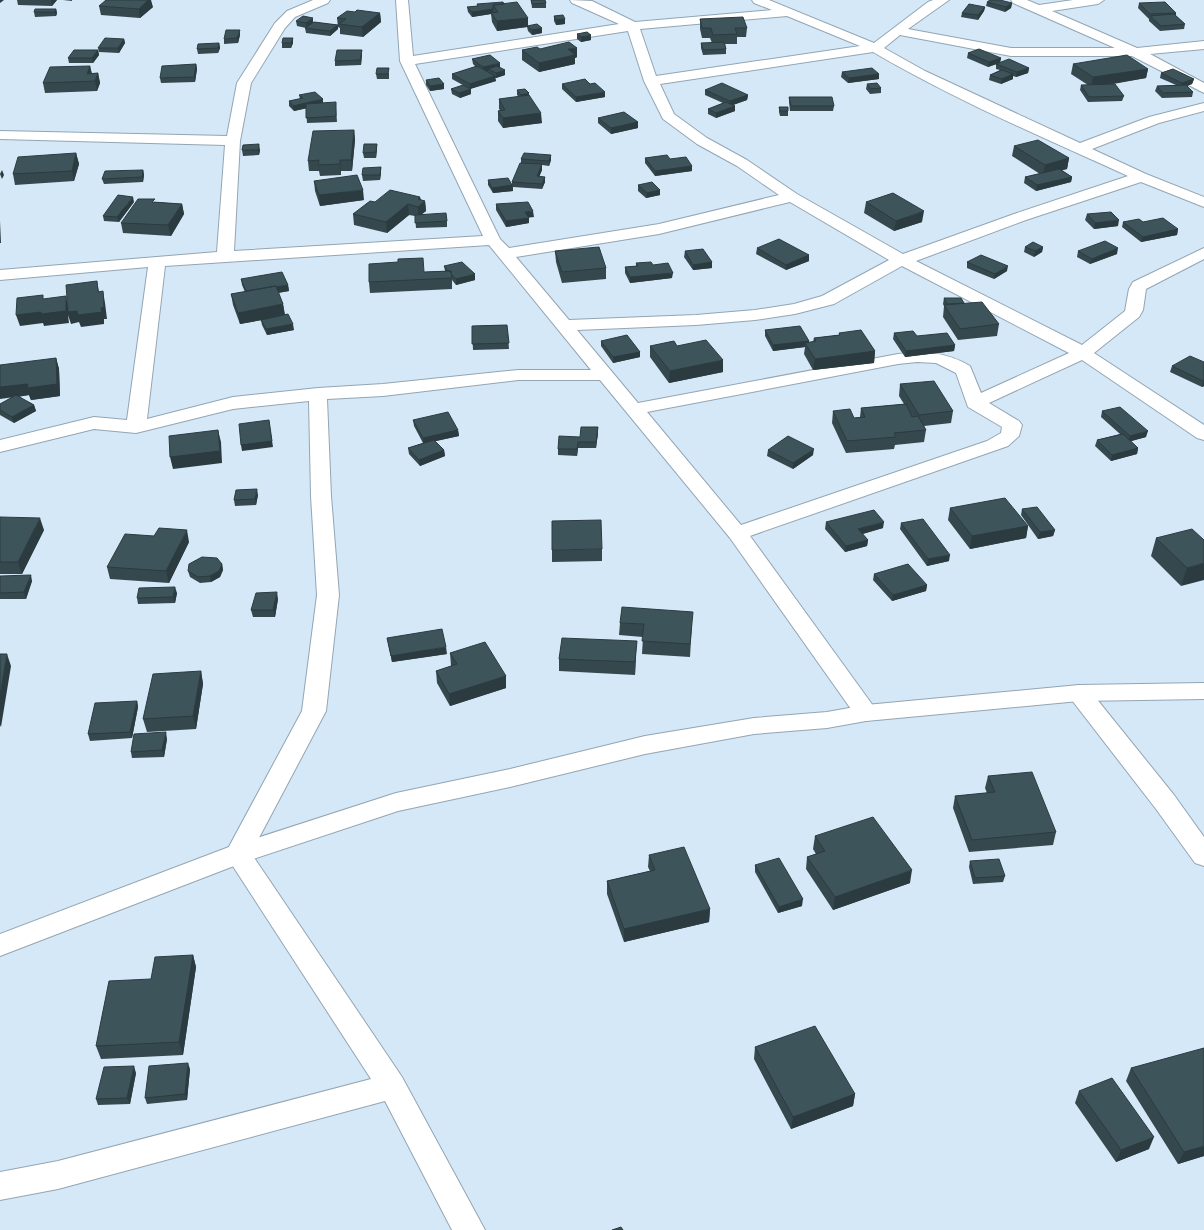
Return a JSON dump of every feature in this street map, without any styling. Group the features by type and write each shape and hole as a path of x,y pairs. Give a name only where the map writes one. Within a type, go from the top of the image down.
{"street":[{"path":"225,256 233,140 244,83 280,26 292,14 324,0"},
{"path":"402,0 407,61 493,240 604,375 738,533 866,713"},
{"path":"576,0 588,4 633,26 651,81 668,116 697,138 742,163 792,197 902,260 1083,353 1204,434"},
{"path":"758,0 875,48 920,74 1079,149 1141,177 1204,202"},
{"path":"651,81 875,48 932,5 943,0"},
{"path":"1016,0 1135,52 1204,89"},
{"path":"1037,9 1098,0"},
{"path":"407,61 633,26 787,13"},
{"path":"896,31 1011,52 1135,52 1204,45"},
{"path":"1079,149 1154,120 1204,107"},
{"path":"0,135 233,140"},
{"path":"564,325 696,320 755,316 794,309 828,300 884,268 902,260 1020,217 1141,177"},
{"path":"505,254 659,229 792,197"},
{"path":"0,275 225,256 493,240"},
{"path":"975,403 1083,353 1133,313 1137,305 1135,295 1138,286 1204,253"},
{"path":"136,427 156,262"},
{"path":"634,409 898,359 936,356 952,362 964,370 975,403 1012,425 1010,436 1004,441 994,445 738,533"},
{"path":"0,446 94,423 136,427 234,402 318,394 383,390 518,375 604,375"},
{"path":"238,854 314,711 328,595 321,496 318,394"},
{"path":"0,945 238,854 396,802 510,778 645,745 754,726 827,720 866,713 1079,693 1204,691"},
{"path":"1079,693 1165,802 1204,856"},
{"path":"238,854 392,1086 469,1230"},
{"path":"0,1186 58,1175 392,1086"}],"building":[{"path":"106,0 148,0 139,9 99,6"},
{"path":"531,0 545,0 546,3 532,4"},
{"path":"990,0 1000,0 1012,3 1006,7 987,2"},
{"path":"503,2 504,4 493,5 493,9 472,12 467,7 478,6 477,4"},
{"path":"517,2 528,18 497,21 491,13 498,12 493,5"},
{"path":"1165,2 1176,13 1150,14 1139,3"},
{"path":"969,4 985,7 978,15 962,13"},
{"path":"35,9 56,9 55,12 34,12"},
{"path":"357,10 380,13 362,27 339,24 346,19 337,18 347,11 355,12"},
{"path":"1174,14 1185,24 1161,26 1150,16"},
{"path":"563,15 565,19 556,20 554,16"},
{"path":"303,16 313,18 306,23 296,21"},
{"path":"743,17 747,28 735,28 737,34 713,35 711,28 702,28 700,19"},
{"path":"314,22 338,25 330,31 305,28"},
{"path":"537,24 542,28 532,30 527,26"},
{"path":"226,30 240,30 237,38 224,39"},
{"path":"587,32 591,35 581,37 577,34"},
{"path":"105,38 124,39 118,48 98,48"},
{"path":"283,38 293,38 291,43 282,43"},
{"path":"569,42 577,48 568,49 575,55 539,63 522,50 537,47 540,49"},
{"path":"724,42 726,49 703,50 701,43"},
{"path":"219,43 218,48 197,49 198,44"},
{"path":"979,49 1001,58 989,62 968,53"},
{"path":"74,50 98,50 92,58 68,58"},
{"path":"337,50 362,50 360,60 335,61"},
{"path":"490,55 500,63 483,67 472,59"},
{"path":"1127,55 1148,69 1093,77 1073,64"},
{"path":"1009,59 1029,68 1017,72 996,64"},
{"path":"196,64 194,77 160,78 162,66"},
{"path":"90,66 87,74 98,73 95,81 43,83 50,67"},
{"path":"477,66 495,76 470,84 452,74"},
{"path":"497,66 505,70 496,73 488,69"},
{"path":"377,68 389,68 388,74 376,74"},
{"path":"872,68 879,74 849,78 842,72"},
{"path":"1173,69 1194,79 1182,83 1161,73"},
{"path":"1002,70 1013,74 1002,79 990,75"},
{"path":"439,78 444,84 430,86 426,80"},
{"path":"585,79 590,84 595,83 605,92 576,97 562,84"},
{"path":"722,83 748,95 730,101 705,90"},
{"path":"877,83 881,88 871,89 867,84"},
{"path":"1115,84 1124,96 1089,97 1081,85"},
{"path":"463,85 471,89 459,93 451,89"},
{"path":"1186,85 1193,92 1163,93 1157,86"},
{"path":"525,89 529,93 521,95 517,90"},
{"path":"315,92 323,99 293,106 289,101 303,98 299,95"},
{"path":"529,95 541,113 503,118 498,111 505,110 499,99"},
{"path":"789,97 832,97 834,106 791,106"},
{"path":"336,102 336,116 306,118 306,104"},
{"path":"726,102 735,106 716,113 708,109"},
{"path":"779,107 788,107 788,111 780,111"},
{"path":"624,112 638,122 611,128 598,118"},
{"path":"354,130 351,160 340,160 340,164 318,165 319,160 308,161 313,131"},
{"path":"1038,140 1069,158 1045,165 1014,146"},
{"path":"259,144 258,150 242,150 243,145"},
{"path":"364,144 377,144 376,152 363,153"},
{"path":"76,153 72,171 13,174 18,157"},
{"path":"524,153 551,155 549,161 521,159"},
{"path":"667,155 670,159 686,157 692,166 655,171 645,158"},
{"path":"520,163 542,164 537,176 545,177 542,184 512,182"},
{"path":"381,167 380,175 362,175 363,168"},
{"path":"1059,169 1072,177 1037,185 1025,177"},
{"path":"143,170 142,177 102,179 105,171"},
{"path":"357,175 363,190 319,195 314,181"},
{"path":"508,178 512,185 492,188 488,180"},
{"path":"652,182 660,190 647,193 638,185"},
{"path":"390,190 420,197 418,199 425,201 418,207 408,204 386,222 353,214 370,201 375,202"},
{"path":"893,193 924,211 896,221 866,202"},
{"path":"118,195 133,197 117,217 103,216"},
{"path":"138,199 155,199 152,202 182,204 168,225 121,223"},
{"path":"528,202 533,211 525,212 529,218 506,221 496,204"},
{"path":"1111,212 1119,220 1095,223 1087,214"},
{"path":"446,213 447,221 415,223 415,215"},
{"path":"1163,218 1178,229 1143,237 1123,222 1139,219 1143,222"},
{"path":"779,239 809,255 786,265 757,248"},
{"path":"1105,241 1118,248 1092,259 1078,251"},
{"path":"1033,242 1043,247 1035,251 1025,247"},
{"path":"599,247 606,268 562,272 555,251"},
{"path":"703,249 712,262 693,265 685,251"},
{"path":"981,255 1008,266 995,274 967,262"},
{"path":"423,258 424,272 451,271 452,278 369,282 369,264 398,262 398,259"},
{"path":"462,262 475,274 456,279 451,274 451,271 448,271 444,266"},
{"path":"651,262 653,265 668,263 673,273 630,277 625,267 638,266 636,263"},
{"path":"282,272 288,285 246,291 241,279"},
{"path":"97,281 98,292 103,291 104,307 101,308 102,312 78,315 77,311 68,312 66,285"},
{"path":"276,286 283,304 238,313 231,294"},
{"path":"43,295 43,299 66,296 66,311 16,315 17,298"},
{"path":"944,298 961,298 964,303 947,304"},
{"path":"982,302 999,324 960,329 944,305"},
{"path":"288,314 293,324 266,329 261,320"},
{"path":"507,325 509,343 472,344 472,326"},
{"path":"800,326 809,341 773,345 765,330"},
{"path":"861,330 875,351 815,359 805,343 816,341 814,338 840,335 839,333"},
{"path":"913,331 917,336 947,333 955,345 906,351 894,333"},
{"path":"627,335 640,352 613,357 601,341"},
{"path":"706,340 723,360 670,371 650,346 674,341 677,346"},
{"path":"1190,356 1204,362 1204,381 1172,366"},
{"path":"56,358 57,384 27,388 28,384 0,387 0,365"},
{"path":"934,381 953,411 919,415 900,384"},
{"path":"16,395 34,405 12,417 0,410 0,404"},
{"path":"906,404 912,417 918,416 926,430 894,433 896,437 847,441 833,411 850,409 854,418 865,417 861,408"},
{"path":"1120,407 1148,431 1130,436 1102,411"},
{"path":"448,412 458,430 423,438 413,420"},
{"path":"269,420 272,441 241,445 239,424"},
{"path":"581,427 598,427 596,442 578,442 577,449 558,449 559,436 580,437"},
{"path":"218,430 220,451 170,457 169,436"},
{"path":"1123,434 1138,448 1112,455 1097,440"},
{"path":"788,436 814,449 793,463 768,450"},
{"path":"434,440 444,450 419,460 408,448"},
{"path":"257,489 255,499 234,500 236,490"},
{"path":"1005,498 1028,526 972,536 950,508"},
{"path":"1037,507 1055,530 1040,532 1022,509"},
{"path":"874,510 884,522 858,529 868,540 846,546 826,522"},
{"path":"0,517 40,518 18,562 0,562"},
{"path":"923,519 950,555 928,559 901,523"},
{"path":"601,520 602,549 552,550 552,521"},
{"path":"159,528 187,530 166,571 107,567 125,534 154,536"},
{"path":"1192,529 1204,540 1204,563 1187,568 1156,538"},
{"path":"202,557 217,558 222,564 219,571 210,576 198,577 188,571 189,564"},
{"path":"908,564 927,585 893,595 874,574"},
{"path":"31,575 24,592 0,593 0,576"},
{"path":"175,587 173,597 137,598 139,588"},
{"path":"277,592 273,610 251,610 256,593"},
{"path":"622,607 693,612 690,644 642,641 644,624 620,623"},
{"path":"442,629 446,647 391,656 387,638"},
{"path":"562,638 637,641 635,662 559,659"},
{"path":"485,642 506,676 449,694 436,671 457,664 450,653"},
{"path":"0,654 7,654 0,695"},
{"path":"201,671 193,716 143,719 153,674"},
{"path":"137,701 130,732 88,734 95,703"},
{"path":"166,732 162,750 131,752 134,734"},
{"path":"1032,772 1056,832 972,840 955,796 995,792 988,776"},
{"path":"873,817 912,870 835,897 807,857 825,851 815,836"},
{"path":"684,847 710,909 624,929 607,881 655,870 649,855"},
{"path":"779,858 803,899 779,907 755,865"},
{"path":"999,859 1005,876 975,878 970,861"},
{"path":"193,955 179,1042 96,1046 109,981 151,979 155,957"},
{"path":"815,1026 855,1094 793,1117 755,1047"},
{"path":"1204,1048 1204,1146 1184,1152 1131,1068"},
{"path":"188,1063 185,1094 145,1098 149,1066"},
{"path":"134,1066 127,1098 96,1099 104,1067"},
{"path":"1112,1078 1154,1137 1121,1150 1079,1091"},
{"path":"621,1227 623,1230 612,1230"}]}
